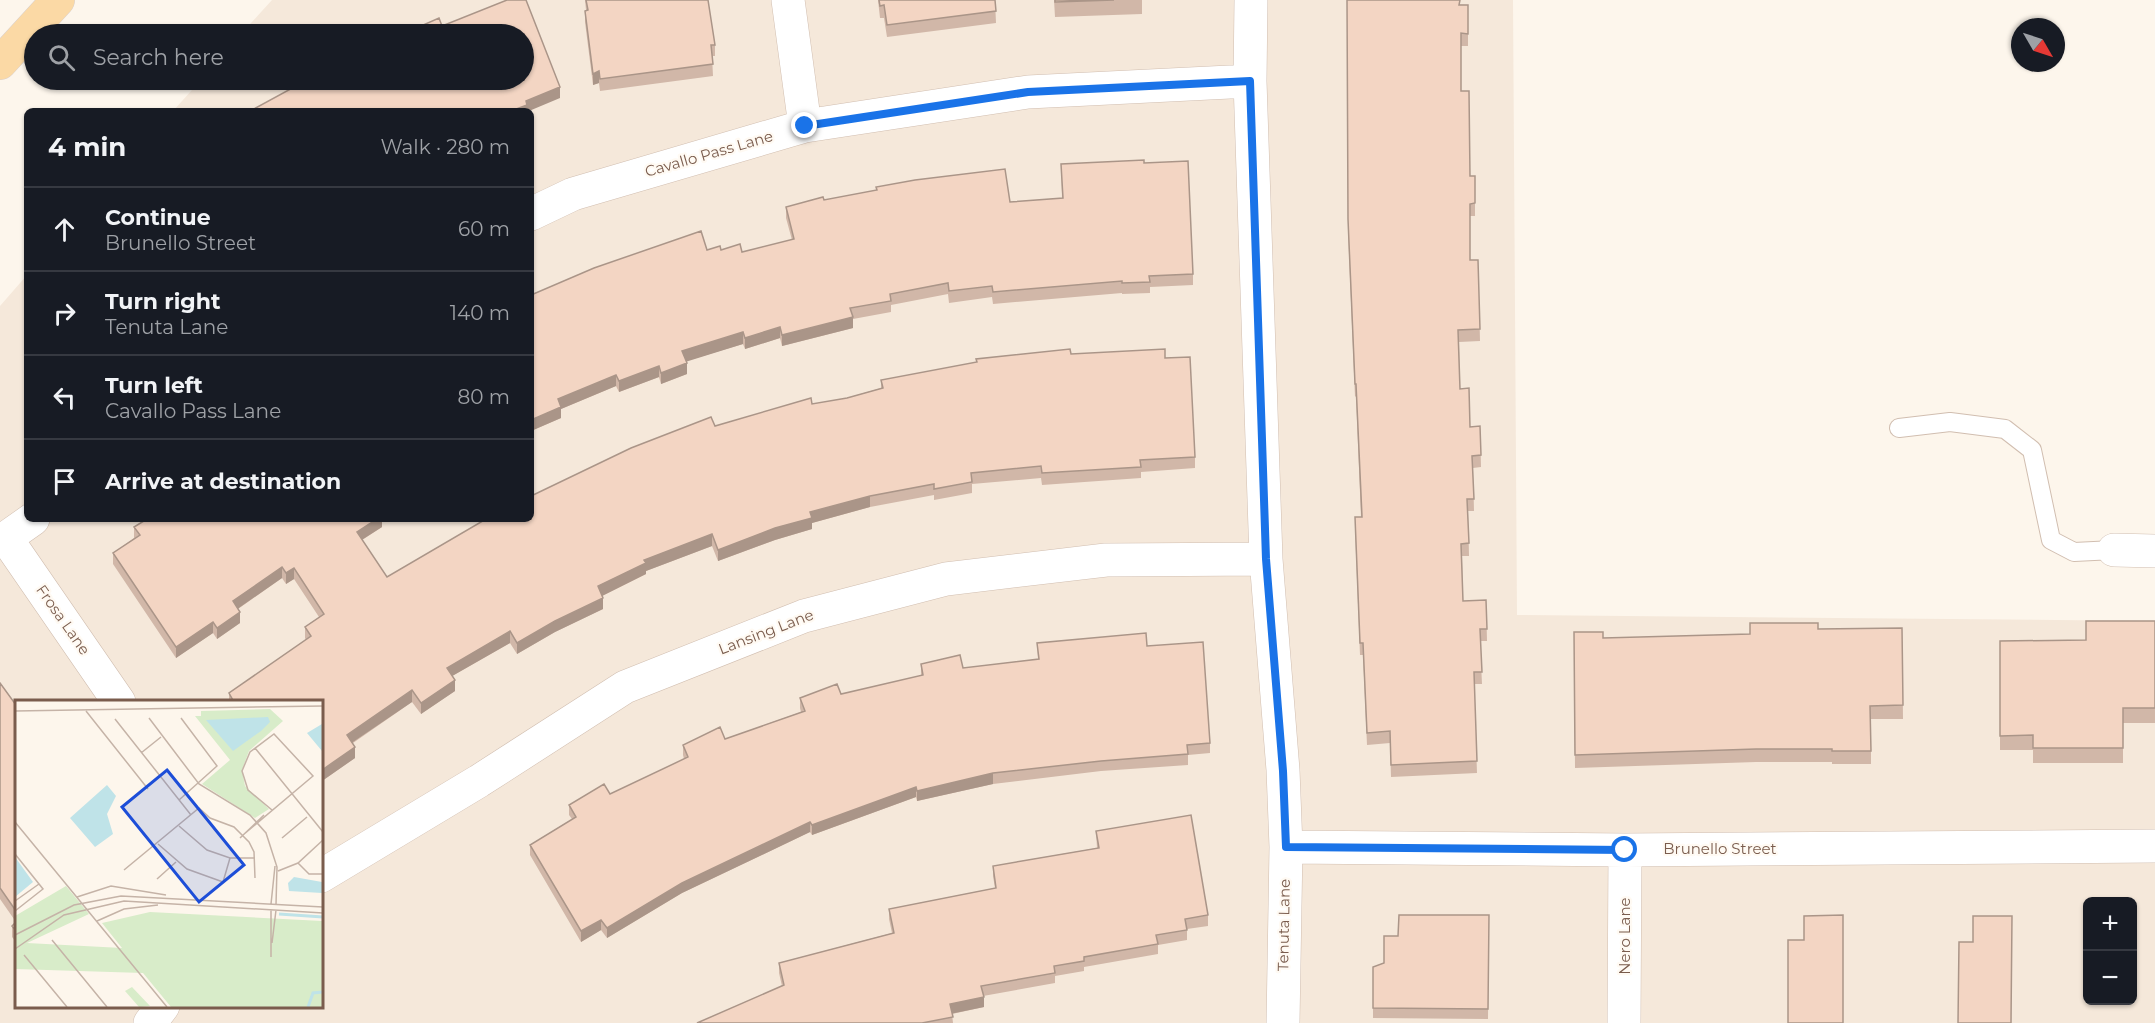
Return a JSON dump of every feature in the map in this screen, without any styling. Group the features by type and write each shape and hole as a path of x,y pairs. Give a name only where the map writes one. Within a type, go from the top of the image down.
{"main road":[{"path":"35,24 57,0"},
{"path":"0,63 24,36"}],"street":[{"path":"788,0 805,126"},
{"name":"Tenuta Lane","path":"1251,0 1250,81 1266,559 1283,771 1286,847 1283,1023"},
{"name":"Cavallo Pass Lane","path":"534,212 573,194 805,126 1028,92 1250,81"},
{"name":"Frosa Lane","path":"29,522 6,538 118,700"},
{"path":"2114,550 2155,551"},
{"name":"Lansing Lane","path":"322,875 479,781 625,687 804,616 946,579 1106,560 1266,559"},
{"name":"Brunello Street","path":"1286,847 1625,850 2155,846"},
{"name":"Nero Lane","path":"1624,1023 1625,850"},
{"path":"150,1023 161,1008"}],"lane":[{"path":"1899,428 1950,422 2005,429 2032,450 2051,540 2074,552 2114,550"}],"shaded area":[{"path":"272,0 1513,0 1517,615 2155,621 2155,1023 0,1023 0,306 24,278 24,522 534,522 534,108 176,108 192,90 534,90 534,24 250,24"}],"building":[{"path":"507,0 526,0 560,87 526,101 527,105 519,108 256,108 289,90 534,90 534,24 447,24"},
{"path":"586,0 708,0 715,45 711,45 713,64 600,79 599,71 593,74 585,11 588,10"},
{"path":"879,0 995,0 996,11 887,25 884,5 880,6"},
{"path":"1055,0 1114,0 1055,2"},
{"path":"1347,0 1460,0 1459,5 1468,5 1468,34 1461,33 1461,91 1469,91 1470,176 1475,176 1475,203 1470,204 1470,260 1478,260 1480,329 1458,330 1460,389 1469,388 1470,427 1480,426 1481,455 1472,456 1474,499 1467,499 1469,543 1461,544 1463,601 1486,600 1487,629 1480,629 1482,672 1474,672 1477,761 1391,765 1390,731 1367,733 1363,643 1360,643 1355,517 1362,517 1348,219"},
{"path":"439,18 441,24 425,24"},
{"path":"1144,160 1144,163 1188,161 1193,274 1149,276 1150,282 1122,283 1122,281 993,292 992,286 949,291 948,283 890,294 891,301 850,308 853,317 782,335 780,327 745,338 743,332 682,351 687,363 661,373 659,366 619,381 616,375 558,399 561,407 534,419 534,294 594,268 701,231 707,250 720,246 721,250 740,244 742,252 794,239 786,207 823,197 824,200 877,190 876,187 1005,169 1010,202 1063,198 1061,164"},
{"path":"1070,349 1071,354 1165,349 1165,358 1190,357 1195,457 1140,460 1141,467 1042,473 1041,466 971,473 972,482 934,489 934,484 870,496 810,512 812,518 775,528 718,550 712,534 644,560 646,563 598,586 603,598 555,621 517,643 510,631 447,668 455,680 421,703 412,690 347,735 355,747 322,770 322,700 233,700 229,693 311,636 305,627 324,614 294,568 286,573 282,567 233,601 240,612 217,628 213,622 176,647 113,553 140,535 134,527 142,522 372,522 357,532 387,577 481,522 534,522 534,495 631,448 711,417 715,426 811,398 812,404 847,398 883,388 881,380 977,362 976,359"},
{"path":"2086,621 2155,621 2155,708 2123,708 2123,748 2033,748 2033,735 2000,736 2000,641 2086,640"},
{"path":"1750,623 1818,623 1818,629 1902,628 1903,705 1870,706 1871,751 1756,749 1575,755 1574,632 1603,632 1603,638 1750,634"},
{"path":"1146,633 1147,646 1203,642 1210,743 1187,745 1188,754 993,773 917,791 916,787 812,825 810,822 682,883 607,928 601,920 581,931 530,845 576,817 569,805 604,784 610,794 688,757 683,745 720,727 725,739 805,711 800,698 837,684 841,694 923,675 921,664 960,655 963,668 1039,659 1037,643"},
{"path":"0,683 15,704 15,910 0,888"},
{"path":"1191,815 1208,915 1185,919 1187,930 1156,935 1158,944 1084,957 1084,961 1054,966 1055,973 981,986 984,997 950,1004 953,1017 922,1023 697,1023 784,985 779,963 894,933 889,909 996,888 993,866 1099,848 1096,831"},
{"path":"1399,915 1489,915 1488,1009 1373,1008 1373,967 1384,963 1384,936 1398,936"},
{"path":"1843,915 1843,1023 1788,1023 1788,940 1804,940 1804,916"},
{"path":"1973,916 2012,916 2011,1023 1958,1023 1959,942 1973,942"}],"route":[{"path":"805,126 1028,92 1250,81 1266,559 1283,771 1286,847 1625,850"}]}
